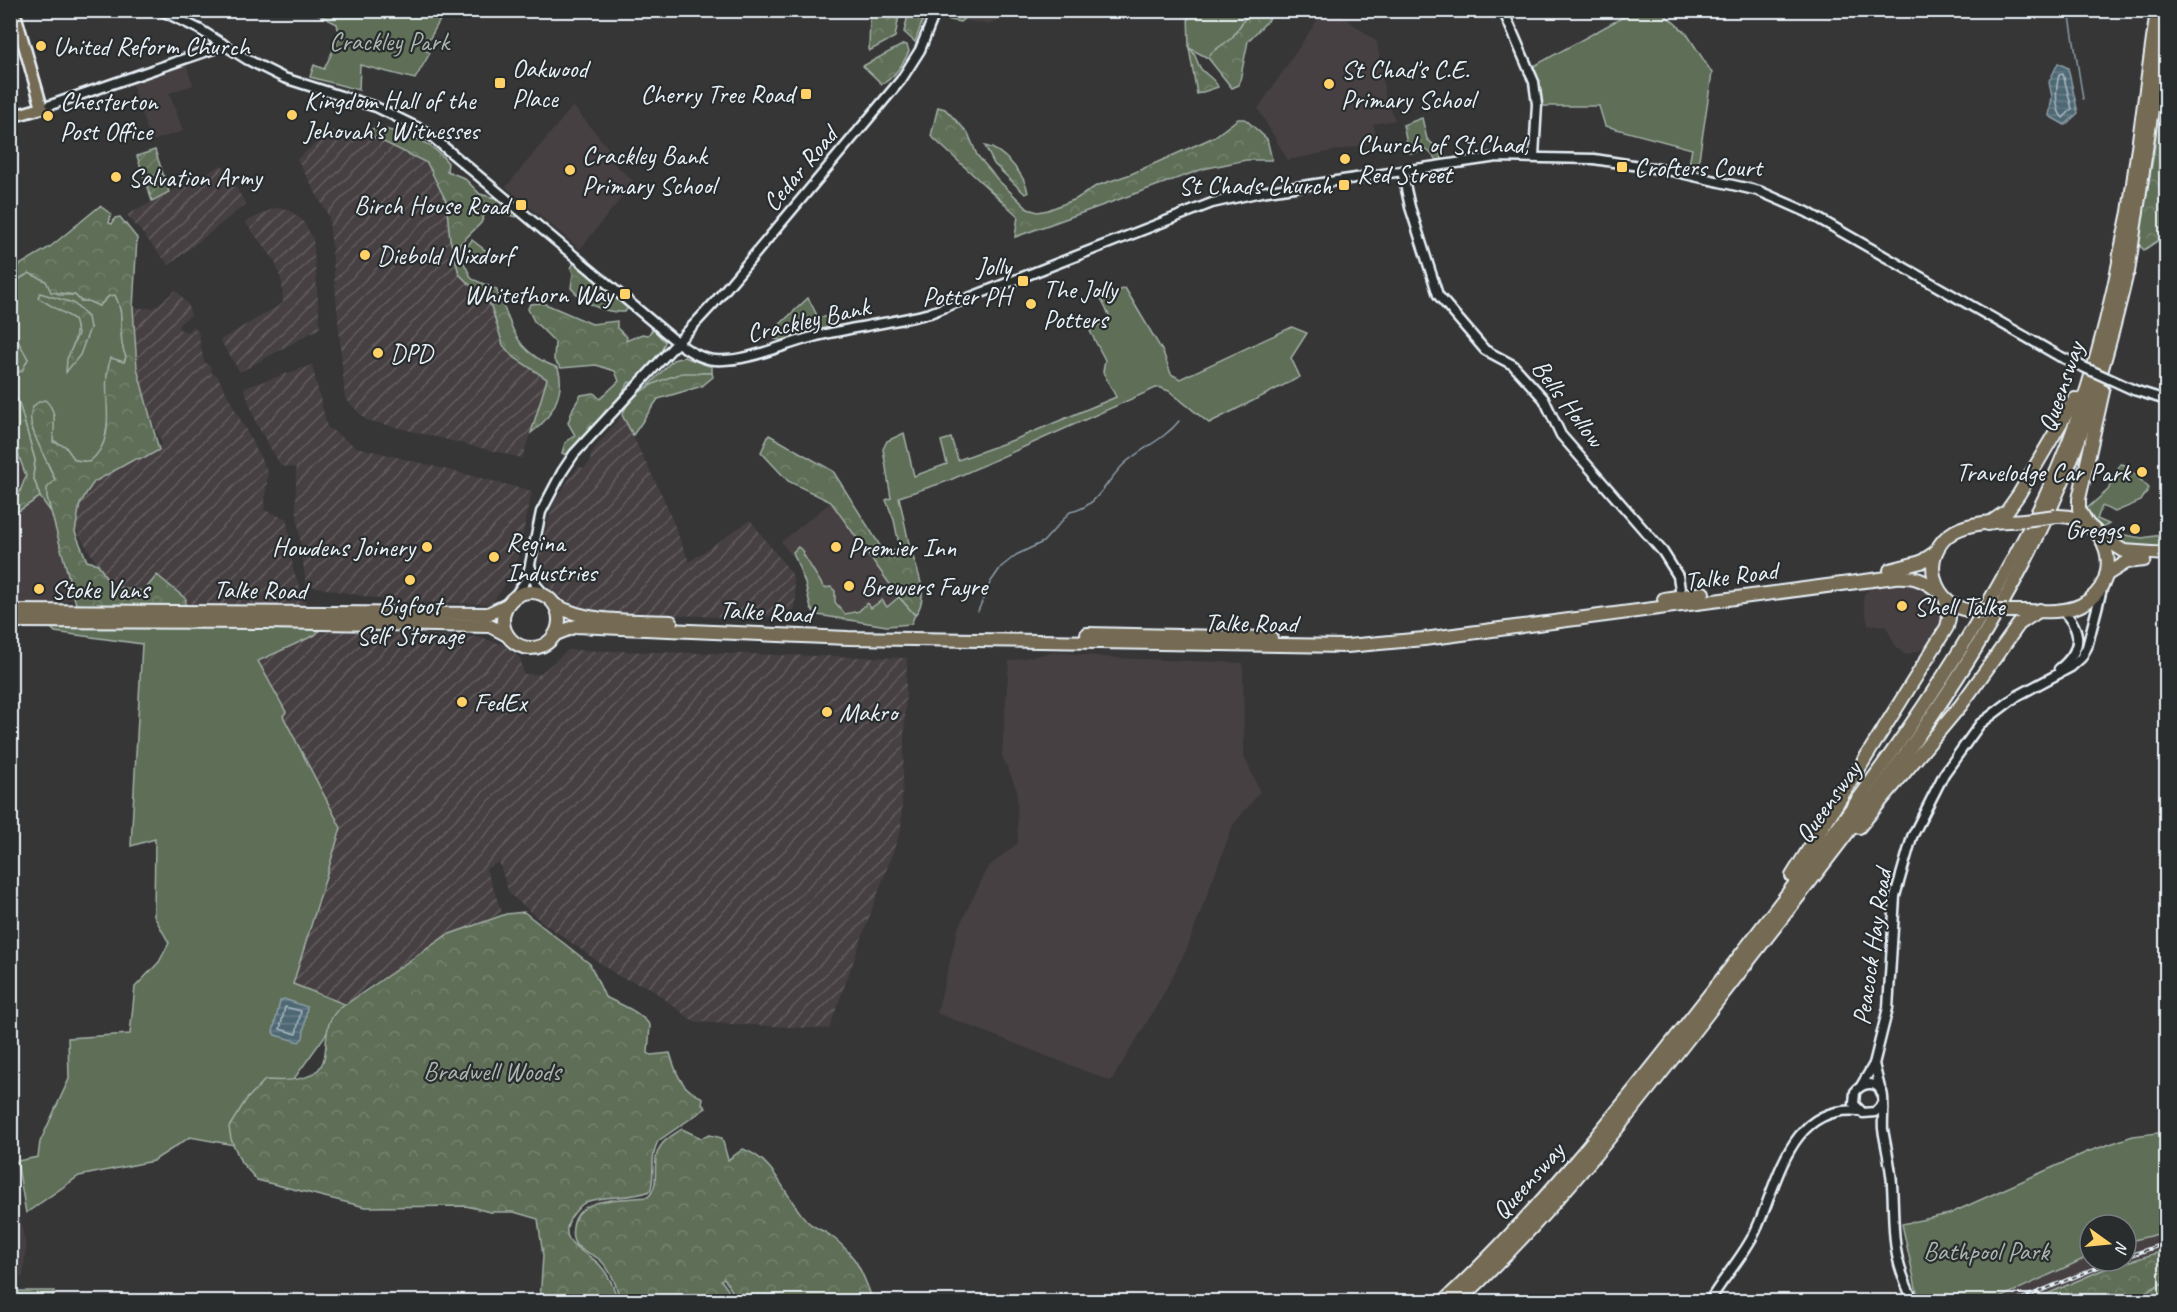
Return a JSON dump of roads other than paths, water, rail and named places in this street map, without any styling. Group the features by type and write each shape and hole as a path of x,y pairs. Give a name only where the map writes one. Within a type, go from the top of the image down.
{"highway":[{"path":"1988,524 2007,511 2019,494 2072,406 2090,362 2121,253 2157,10"},
{"path":"2166,15 2126,293 2079,499 2079,509 2087,523 2103,538 2124,551 2166,554"},
{"name":"Queensway","path":"1443,1302 1546,1197 1597,1137 1821,850 1923,710 1959,656 1996,592 2047,492 2099,348 2121,253"},
{"name":"Queensway","path":"1458,1302 1563,1192 1772,930 1970,659 2007,594 2052,505 2093,400 2129,264"},
{"name":"Talke Road","path":"555,605 573,614 590,618 801,629 1347,638 1421,631 1905,568 1921,562 1936,552 1954,532 1988,524 2056,516 2073,517 2087,523"},
{"path":"2103,538 2109,560 2105,578"},
{"path":"1735,962 1796,871 1949,622 1933,571 1936,552"},
{"path":"2105,578 2134,560 2166,561"},
{"name":"Talke Road","path":"556,634 576,626 859,639 1347,646 1424,639 1909,576 1924,580 1957,608 1975,611 2061,609 2082,604 2095,594 2105,578"},
{"path":"526,592 545,595 555,605 560,620 556,634 544,645 532,648 519,646 507,635 502,620 510,601 526,592"},
{"name":"Talke Road","path":"10,621 489,614 510,601"},
{"path":"1772,930 1961,705 2019,624 2040,610"},
{"name":"Talke Road","path":"10,611 304,618"},
{"name":"Talke Road","path":"332,618 490,626 507,635"}],"main road":[{"path":"10,117 42,108 14,10"}],"street":[{"name":"Crackley Bank","path":"160,10 274,74 376,107 425,131 678,343 697,355 718,360 749,356 814,336 897,322 957,304 1212,203 1261,192 1497,157 1534,156"},
{"name":"Cedar Road","path":"510,601 523,587 541,512 562,471 610,415 678,343 901,80 920,50 936,10"},
{"path":"1503,10 1534,82 1537,104 1534,156 1594,159 1649,167 1744,187 1778,198 1807,212 2059,356 2134,390 2166,400"},
{"path":"42,108 216,48 222,43"},
{"name":"Bells Hollow","path":"1402,171 1410,207 1438,295 1485,350 1513,365 1544,399 1561,435 1663,552 1678,576 1681,596"},
{"path":"530,565 532,577 545,595"},
{"name":"Peacock Hay Road","path":"1914,1302 1894,1251 1892,1184 1883,1128 1881,1092 1874,1064 1888,1008 1895,896 1916,828 1944,774 1980,724 2017,696 2071,667 2084,652 2105,578"},
{"name":"Peacock Hay Road","path":"2045,681 2073,656 2078,645 2077,628 2061,609"},
{"path":"1709,1302 1755,1232 1790,1147 1807,1128 1843,1109 1874,1064"},
{"path":"1881,1092 1870,1084 1858,1089 1853,1100 1863,1112 1883,1128"},
{"path":"1843,1109 1875,1112 1881,1106"}],"water":[{"path":"2058,63 2068,68 2078,113 2065,125 2049,116 2052,97 2049,82"},
{"path":"284,999 307,1007 303,1038 299,1042 275,1035 273,1032 280,1001"}],"waterway":[{"path":"2069,10 2083,99"},
{"path":"978,611 990,583 1001,567 1016,555 1043,542 1070,512 1088,505 1124,464 1167,433 1179,421"}],"railway":[{"path":"2138,1253 2166,1243"},
{"path":"2014,1302 2084,1273"}],"place":[{"name":"United Reform Church","path":"41,46"},
{"name":"Oakwood Place","path":"500,83"},
{"name":"St Chad's C.E. Primary School","path":"1329,84"},
{"name":"Cherry Tree Road","path":"806,94"},
{"name":"Kingdom Hall of the Jehovah's Witnesses","path":"292,115"},
{"name":"Chesterton Post Office","path":"48,116"},
{"name":"Church of St.Chad, Red Street","path":"1345,159"},
{"name":"Crofters Court","path":"1622,167"},
{"name":"Crackley Bank Primary School","path":"570,170"},
{"name":"Salvation Army","path":"116,177"},
{"name":"St Chads Church","path":"1344,185"},
{"name":"Birch House Road","path":"521,205"},
{"name":"Diebold Nixdorf","path":"365,255"},
{"name":"Jolly Potter PH","path":"1023,281"},
{"name":"Whitethorn Way","path":"625,294"},
{"name":"The Jolly Potters","path":"1031,304"},
{"name":"DPD","path":"378,353"},
{"name":"Travelodge Car Park","path":"2142,472"},
{"name":"Greggs","path":"2135,529"},
{"name":"Howdens Joinery","path":"427,547"},
{"name":"Premier Inn","path":"836,547"},
{"name":"Regina Industries","path":"494,557"},
{"name":"Bigfoot Self Storage","path":"410,580"},
{"name":"Brewers Fayre","path":"849,586"},
{"name":"Stoke Vans","path":"39,589"},
{"name":"Shell Talke","path":"1902,606"},
{"name":"FedEx","path":"462,702"},
{"name":"Makro","path":"827,712"}],"park label":[{"name":"Crackley Park","path":"389,41"},
{"name":"Bradwell Woods","path":"492,1071"},
{"name":"Bathpool Park","path":"1986,1251"}]}
